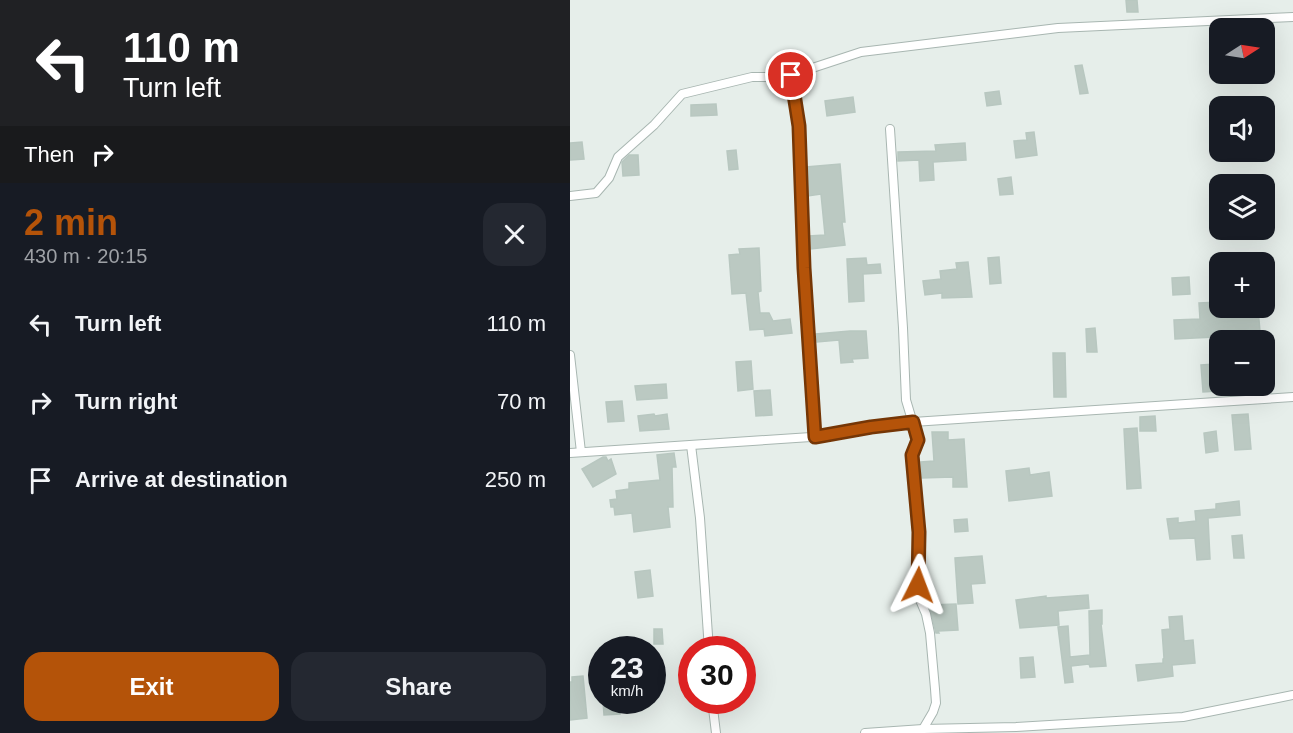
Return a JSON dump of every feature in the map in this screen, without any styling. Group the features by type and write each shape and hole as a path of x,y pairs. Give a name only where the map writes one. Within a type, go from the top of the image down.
{"street":[{"path":"570,196 596,193 609,178 618,157 654,125 682,94 752,77 785,77 861,52 1058,28 1293,17"},
{"path":"791,75 799,126 804,268 815,437"},
{"path":"890,129 903,317 906,400 918,440 912,455 919,532 918,585 930,633 936,703 923,729"},
{"path":"570,355 581,452"},
{"path":"570,453 815,437 913,422 1293,397"},
{"path":"691,445 700,518 708,636"},
{"path":"865,733 923,729 1016,730 1184,717 1293,695"},
{"path":"714,714 716,733"}],"building":[{"path":"1126,0 1137,0 1138,12 1127,12"},
{"path":"1082,65 1088,93 1080,94 1075,66"},
{"path":"999,91 1001,104 987,106 985,93"},
{"path":"853,97 855,112 827,116 825,101"},
{"path":"716,104 717,115 691,116 691,105"},
{"path":"1034,132 1037,155 1016,158 1014,141 1027,140 1026,133"},
{"path":"582,142 584,159 570,160 570,143"},
{"path":"965,143 966,160 933,162 934,180 920,181 919,160 898,161 898,152 936,151 935,145"},
{"path":"736,150 738,169 729,170 727,151"},
{"path":"629,155 638,155 639,175 623,176 622,162"},
{"path":"840,164 845,245 811,249 809,236 825,235 821,194 808,196 806,167"},
{"path":"1011,177 1013,194 1000,195 998,179"},
{"path":"759,248 760,313 769,313 773,321 790,319 792,333 765,336 764,329 750,330 746,293 732,294 729,255 740,254 739,249"},
{"path":"999,257 1001,283 990,284 988,258"},
{"path":"866,258 867,265 880,264 881,273 863,274 864,301 849,302 847,259"},
{"path":"968,262 972,297 942,298 942,293 925,295 923,281 941,279 940,271 957,269 956,263"},
{"path":"1189,277 1190,294 1173,295 1172,278"},
{"path":"1199,303 1209,303 1209,318 1259,318 1260,330 1209,330 1209,337 1175,339 1174,320 1200,319"},
{"path":"1095,328 1097,352 1087,352 1086,329"},
{"path":"866,331 868,358 852,359 853,362 841,363 839,340 817,342 816,334"},
{"path":"1053,353 1065,353 1066,397 1054,397"},
{"path":"751,361 753,389 738,391 736,362"},
{"path":"1209,364 1209,392 1203,392 1201,365"},
{"path":"666,384 667,398 637,400 635,386"},
{"path":"770,390 772,415 756,416 754,391"},
{"path":"622,401 624,421 608,422 606,402"},
{"path":"654,414 655,416 667,414 669,429 640,431 638,416"},
{"path":"1248,414 1251,449 1235,450 1232,415"},
{"path":"1155,416 1156,431 1140,431 1140,417"},
{"path":"1137,428 1141,488 1127,489 1124,429"},
{"path":"1216,431 1218,451 1206,453 1204,433"},
{"path":"932,432 948,432 948,440 964,439 967,487 953,487 953,477 922,478 921,462 934,461"},
{"path":"674,453 676,467 672,467 673,507 668,507 670,527 634,532 632,513 615,515 610,500 617,499 616,491 629,489 629,483 660,480 657,455"},
{"path":"606,457 608,461 611,459 616,474 593,487 582,469"},
{"path":"1029,468 1030,475 1049,472 1052,496 1009,501 1006,471"},
{"path":"1239,501 1240,515 1208,518 1210,559 1197,560 1195,538 1170,539 1167,519 1178,518 1178,523 1196,521 1195,511 1216,509 1216,504"},
{"path":"967,519 968,531 955,532 954,520"},
{"path":"1242,535 1244,558 1234,558 1232,536"},
{"path":"982,556 985,583 971,584 973,603 958,604 955,558"},
{"path":"650,570 653,596 638,598 635,572"},
{"path":"1088,595 1089,608 1058,611 1059,625 1020,628 1016,600 1046,596 1046,598"},
{"path":"956,604 958,630 936,633 929,605"},
{"path":"1102,610 1101,624 1106,666 1090,667 1089,664 1071,666 1073,682 1065,683 1058,627 1068,626 1070,657 1090,655 1089,611"},
{"path":"1182,616 1184,641 1193,640 1195,663 1172,665 1173,676 1138,681 1136,665 1163,663 1162,630 1170,629 1169,617"},
{"path":"654,629 662,629 662,636 654,636"},
{"path":"1033,657 1035,677 1021,678 1020,658"},
{"path":"583,676 587,718 570,720 570,682 572,682 572,677"}],"route":[{"path":"791,75 799,126 804,268 815,437 913,422 918,440 912,455 919,532 918,585"}]}
